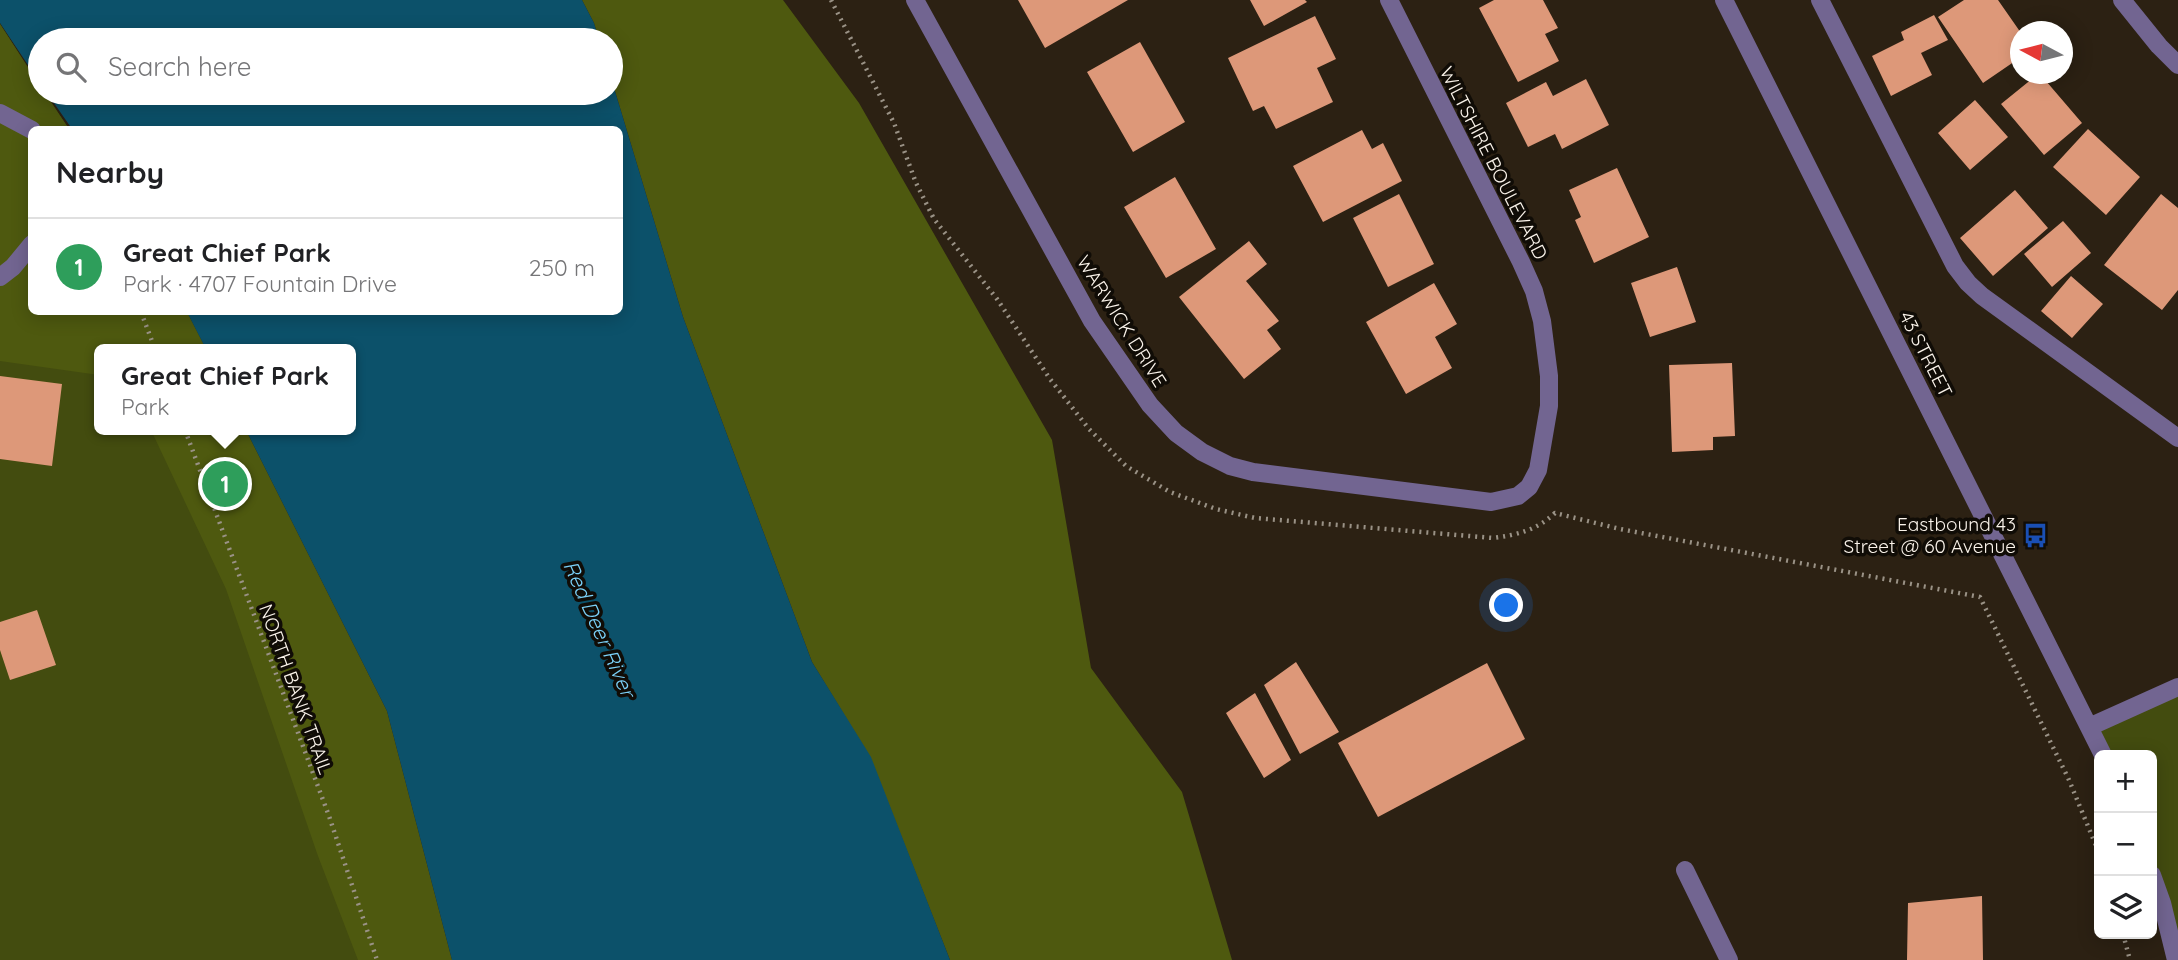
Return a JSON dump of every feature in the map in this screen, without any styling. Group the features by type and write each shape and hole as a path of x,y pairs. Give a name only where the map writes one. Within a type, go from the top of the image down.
{"street":[{"name":"WARWICK DRIVE","path":"915,0 1092,321 1150,405 1176,433 1202,452 1230,466 1253,472 1491,502 1507,500 1518,496 1529,486 1538,470 1549,406 1546,350"},
{"name":"WILTSHIRE BOULEVARD","path":"1389,0 1534,292 1546,350"},
{"name":"43 STREET","path":"1724,0 2100,750"},
{"path":"1820,0 1955,266 1968,283 1982,296 2178,438"},
{"path":"2122,0 2178,65"},
{"path":"0,113 28,128"},
{"path":"0,277 13,267 28,249"},
{"path":"2089,727 2178,687"},
{"path":"1685,870 1729,960"},
{"path":"2152,876 2176,960"}],"path":[{"path":"142,315 153,344"},
{"name":"NORTH BANK TRAIL","path":"187,435 329,816 377,960"},
{"path":"2124,939 2130,960"}],"green space":[{"path":"582,0 783,0 859,103 1052,440 1091,668 1182,792 1232,960 950,960 870,757 812,662 683,317 619,105 623,105 623,28 595,28"},
{"path":"0,24 28,67 28,105 53,105 67,126 28,126 28,315 189,315 203,344 94,344 94,435 248,435 452,960 0,960"},
{"path":"0,24 28,67 28,105 53,105 67,126 28,126 28,315 189,315 203,344 94,344 94,374 0,361"},
{"path":"153,435 249,435 387,711 452,960 358,960 318,856 226,589"},
{"path":"2178,687 2178,960 2157,891 2157,750 2100,750 2089,727"}],"water":[{"path":"0,0 582,0 595,28 28,28 28,65 0,23"},
{"name":"Red Deer River","path":"55,105 619,105 683,317 812,662 871,757 950,960 452,960 387,711 249,435 356,435 356,344 203,344 189,315 623,315 623,126 70,126"}],"building":[{"path":"1018,0 1128,0 1045,48"},
{"path":"1250,0 1305,0 1307,2 1264,26"},
{"path":"1494,0 1543,0 1558,28 1545,34 1559,61 1518,82 1479,8"},
{"path":"1964,0 1998,0 2013,21 2010,21 2010,65 1983,83 1938,17"},
{"path":"1934,15 1948,40 1921,53 1932,75 1891,96 1872,56 1904,40 1901,32"},
{"path":"1315,16 1336,59 1317,68 1333,102 1276,129 1264,106 1253,111 1228,58"},
{"path":"1140,42 1185,122 1133,152 1087,72"},
{"path":"1586,79 1609,125 1562,149 1555,134 1528,147 1506,103 1546,82 1553,96"},
{"path":"2026,84 2049,84 2082,123 2044,155 2001,104"},
{"path":"1975,100 2008,137 1970,170 1938,133"},
{"path":"2088,129 2140,177 2106,215 2053,167"},
{"path":"1362,130 1372,149 1383,143 1402,181 1323,222 1293,166"},
{"path":"1617,168 1649,237 1594,263 1575,220 1581,217 1569,190"},
{"path":"1175,177 1216,249 1166,278 1124,207"},
{"path":"2015,190 2048,228 1993,276 1960,238"},
{"path":"1399,194 1434,264 1388,287 1353,218"},
{"path":"2161,194 2178,208 2178,290 2162,310 2104,265"},
{"path":"2063,221 2091,253 2052,287 2024,254"},
{"path":"1249,241 1267,264 1246,281 1279,321 1267,330 1281,349 1244,379 1179,297"},
{"path":"1677,267 1696,322 1650,337 1631,283"},
{"path":"2071,276 2103,304 2072,338 2041,311"},
{"path":"1434,283 1457,324 1435,337 1452,368 1406,394 1366,322"},
{"path":"1732,363 1735,436 1713,437 1713,450 1672,452 1669,365"},
{"path":"0,376 62,384 52,466 0,459"},
{"path":"37,610 56,665 10,680 0,650 0,622"},
{"path":"1296,662 1339,732 1300,754 1264,685"},
{"path":"1487,663 1525,739 1378,817 1338,743"},
{"path":"1255,693 1291,760 1264,778 1226,713"},
{"path":"1982,896 1983,960 1907,960 1908,903"}],"place":[{"name":"Great Chief Park","path":"225,484"},
{"name":"Eastbound 43 Street @ 60 Avenue","path":"2036,535"}]}
